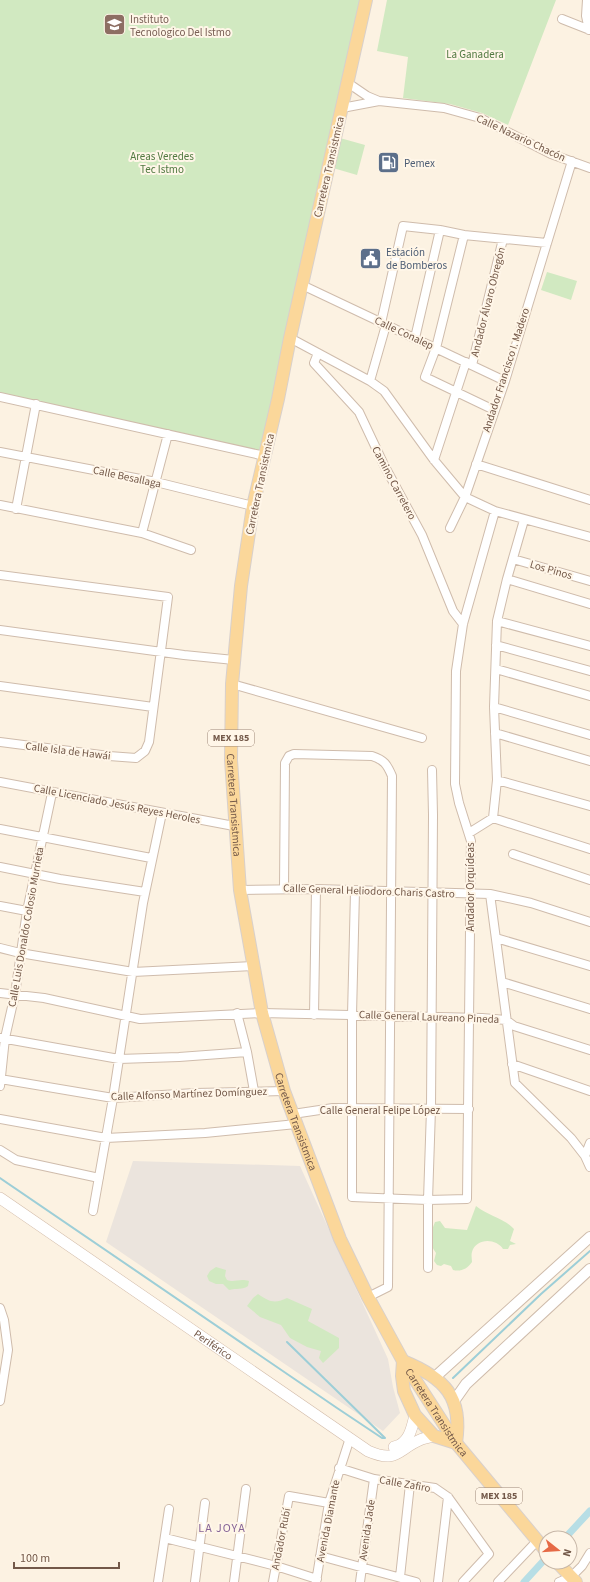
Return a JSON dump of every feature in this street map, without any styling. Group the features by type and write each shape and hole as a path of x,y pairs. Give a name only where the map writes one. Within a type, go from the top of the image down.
{"main road":[{"name":"Carretera Transistmica","path":"366,0 290,338 266,456 253,506 241,586 232,684 230,760 240,890 262,1013 284,1091 340,1239 368,1298 403,1361 456,1443 538,1541"},
{"name":"Periférico","path":"0,1190 368,1451 379,1456 386,1453"},
{"name":"Periférico","path":"0,1198 151,1297"},
{"name":"Periférico","path":"161,1305 386,1453"},
{"path":"403,1361 418,1367 435,1377 448,1391 454,1402 458,1431 456,1443 434,1436 415,1415 404,1392 402,1376 403,1361"},
{"path":"386,1453 400,1446 410,1436 415,1415"},
{"path":"386,1453 393,1456 421,1439 434,1436"},
{"path":"565,1570 574,1579"}],"street":[{"path":"587,0 586,16 589,30"},
{"path":"562,19 589,30"},
{"name":"Calle Nazario Chacón","path":"348,83 367,96 380,101 444,108 480,118 551,154 590,168"},
{"name":"Calle Nazario Chacón","path":"342,108 380,101"},
{"name":"Andador Francisco I. Madero","path":"450,528 465,497 505,381 572,161"},
{"path":"370,381 384,324 403,226 440,230 464,235 547,243"},
{"path":"415,338 440,230"},
{"path":"464,235 436,348 425,377 494,410"},
{"name":"Andador Álvaro Obregón","path":"434,460 456,391 469,364 503,239"},
{"name":"Calle Conalep","path":"302,286 505,381"},
{"path":"290,338 370,381 384,391 434,460 465,497 495,512 590,537"},
{"name":"Camino Carretero","path":"318,352 314,363 359,412 384,465 422,535 453,611 463,624"},
{"path":"0,397 266,456"},
{"path":"16,509 36,404"},
{"path":"142,533 168,434"},
{"name":"Calle Besallaga","path":"0,452 156,482 253,506"},
{"path":"476,464 590,500"},
{"path":"0,505 142,533 191,550"},
{"name":"Andador Orquídeas","path":"428,1200 468,1199 471,841 458,803 455,784 456,671 463,624 495,512"},
{"path":"469,833 492,818 497,780 494,707 497,621 524,520"},
{"name":"Los Pinos","path":"513,559 590,581"},
{"path":"0,575 168,597 153,707 0,686"},
{"path":"507,580 590,604"},
{"path":"497,621 590,646"},
{"path":"0,630 161,652 234,660"},
{"path":"496,645 590,671"},
{"path":"496,669 590,696"},
{"path":"232,684 422,738"},
{"name":"Calle Isla de Hawái","path":"0,742 136,758 145,751 149,742 153,707"},
{"path":"494,707 590,735"},
{"path":"495,733 590,761"},
{"path":"284,888 285,763 289,756 294,754 372,756 381,759 388,767 392,776 388,1287 368,1298"},
{"path":"428,1268 428,1200 431,1109 432,770"},
{"path":"497,780 590,806"},
{"name":"Calle Licenciado Jesús Reyes Heroles","path":"0,782 234,826"},
{"name":"Calle Luis Donaldo Colosio Murrieta","path":"0,1081 3,1038 15,994 20,952 52,792"},
{"path":"93,1212 114,1098 145,892 162,813"},
{"path":"492,818 590,849"},
{"path":"0,829 152,858"},
{"path":"513,854 590,880"},
{"path":"0,867 60,879 145,892"},
{"name":"Calle General Heliodoro Charis Castro","path":"240,890 284,888 490,894 531,903 590,922"},
{"path":"314,1015 316,889"},
{"path":"355,891 352,1015 352,1197 388,1200 428,1200"},
{"path":"490,894 515,1083 571,1138 585,1156 590,1167"},
{"path":"0,906 28,911"},
{"path":"496,938 590,966"},
{"path":"0,948 133,972 253,966"},
{"path":"502,982 590,1009"},
{"name":"Calle General Laureano Pineda","path":"0,993 44,998 140,1019 237,1013 262,1013 431,1016 506,1020 514,1026 590,1050"},
{"path":"237,1013 247,1052 254,1091"},
{"path":"3,1038 119,1059 179,1057 247,1052"},
{"path":"512,1064 590,1091"},
{"name":"Calle Alfonso Martínez Domínguez","path":"0,1081 114,1098 254,1091 284,1091"},
{"name":"Calle General Felipe López","path":"0,1119 106,1138 205,1134 294,1119 333,1108 469,1109"},
{"path":"585,1156 590,1144"},
{"path":"0,1150 16,1160 99,1178"},
{"path":"435,1377 590,1237"},
{"path":"454,1402 466,1384 590,1269"},
{"path":"0,1308 4,1320 8,1350 0,1401"},
{"name":"Avenida Diamante","path":"317,1581 329,1503 339,1468 350,1438"},
{"name":"Calle Zafiro","path":"339,1468 374,1479 435,1488 448,1497 489,1554 463,1582"},
{"name":"Avenida Jade","path":"360,1582 374,1479"},
{"path":"400,1577 410,1484"},
{"path":"234,1582 246,1489"},
{"name":"Andador Rubí","path":"273,1582 289,1496 329,1503"},
{"path":"438,1582 448,1497"},
{"path":"195,1582 205,1503"},
{"path":"158,1582 169,1509"},
{"path":"165,1538 276,1566 317,1581"},
{"path":"498,1582 538,1549"},
{"path":"559,1582 574,1579 590,1553"},
{"path":"320,1556 416,1582"}],"shaded area":[{"path":"133,1161 300,1166 388,1359 400,1413 383,1431 106,1242"}],"green space":[{"name":"Areas Veredes Tec Istmo","path":"0,0 364,0 265,456 0,395"},
{"name":"La Ganadera","path":"387,0 556,0 508,125 482,113 450,104 403,98 408,57 377,51"},
{"path":"340,138 365,145 357,175 333,168"},
{"path":"547,272 577,281 571,300 541,290"},
{"path":"476,1206 510,1225 514,1229 510,1241 516,1244 510,1245 508,1249 503,1249 500,1245 491,1241 482,1242 474,1247 472,1262 466,1268 461,1270 453,1270 451,1266 444,1264 441,1266 437,1265 434,1261 436,1253 431,1242 432,1230 435,1222 440,1221 445,1228 467,1230"},
{"path":"216,1267 226,1270 225,1276 227,1280 249,1281 248,1286 229,1290 223,1284 216,1284 209,1281 207,1276 210,1271"},
{"path":"258,1294 272,1301 279,1301 287,1298 312,1309 308,1321 339,1338 339,1348 323,1363 319,1358 321,1351 307,1347 290,1338 281,1325 260,1317 247,1306"}],"waterway":[{"path":"0,1178 337,1408 382,1438 385,1438 287,1342"},
{"path":"453,1378 541,1294 590,1251"},
{"path":"572,1530 590,1511"},
{"path":"524,1582 538,1567"}],"place":[{"name":"Instituto Tecnologico Del Istmo","path":"115,25"},
{"name":"Pemex","path":"389,163"},
{"name":"Estación de Bomberos","path":"371,258"}],"district":[{"name":"LA JOYA","path":"222,1528"}]}
